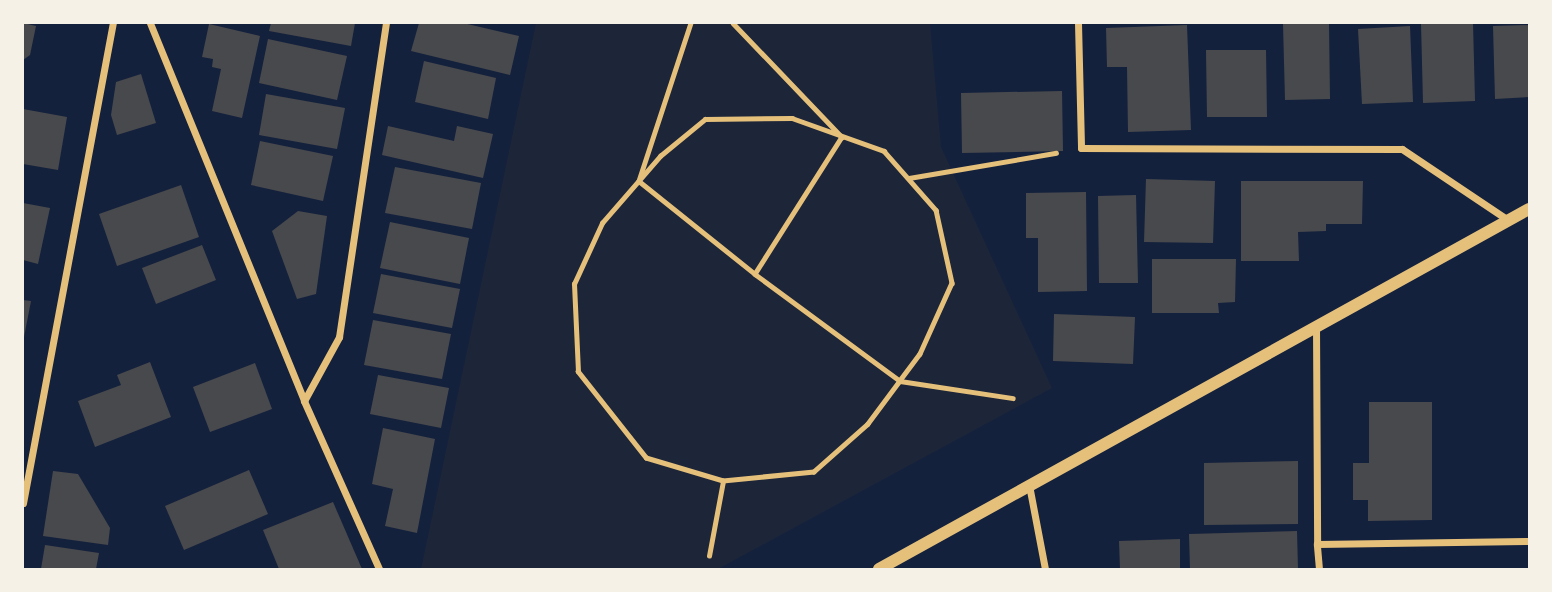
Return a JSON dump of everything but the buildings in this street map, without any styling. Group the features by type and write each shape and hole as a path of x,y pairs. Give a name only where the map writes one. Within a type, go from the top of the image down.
{"street":[{"path":"23,503 113,23"},
{"path":"150,23 304,401 379,569"},
{"path":"304,401 339,337 386,23"},
{"path":"1078,23 1081,148 1402,149 1505,218"},
{"path":"879,569 1505,218 1529,209"},
{"path":"1316,324 1319,569"},
{"path":"1029,485 1045,569"},
{"path":"1317,544 1529,541"}],"path":[{"path":"639,181 691,23"},
{"path":"733,23 842,137"},
{"path":"792,118 884,151 936,209 952,283 920,354 868,424 814,472 723,481 646,458 578,372 574,284 602,223 639,181 660,156 705,119 792,118"},
{"path":"755,274 842,137"},
{"path":"908,178 1081,148"},
{"path":"639,181 755,274 900,381 1013,398"},
{"path":"709,556 723,481"}],"shaded area":[{"path":"536,23 930,23 941,147 1052,388 718,569 421,569"}]}
